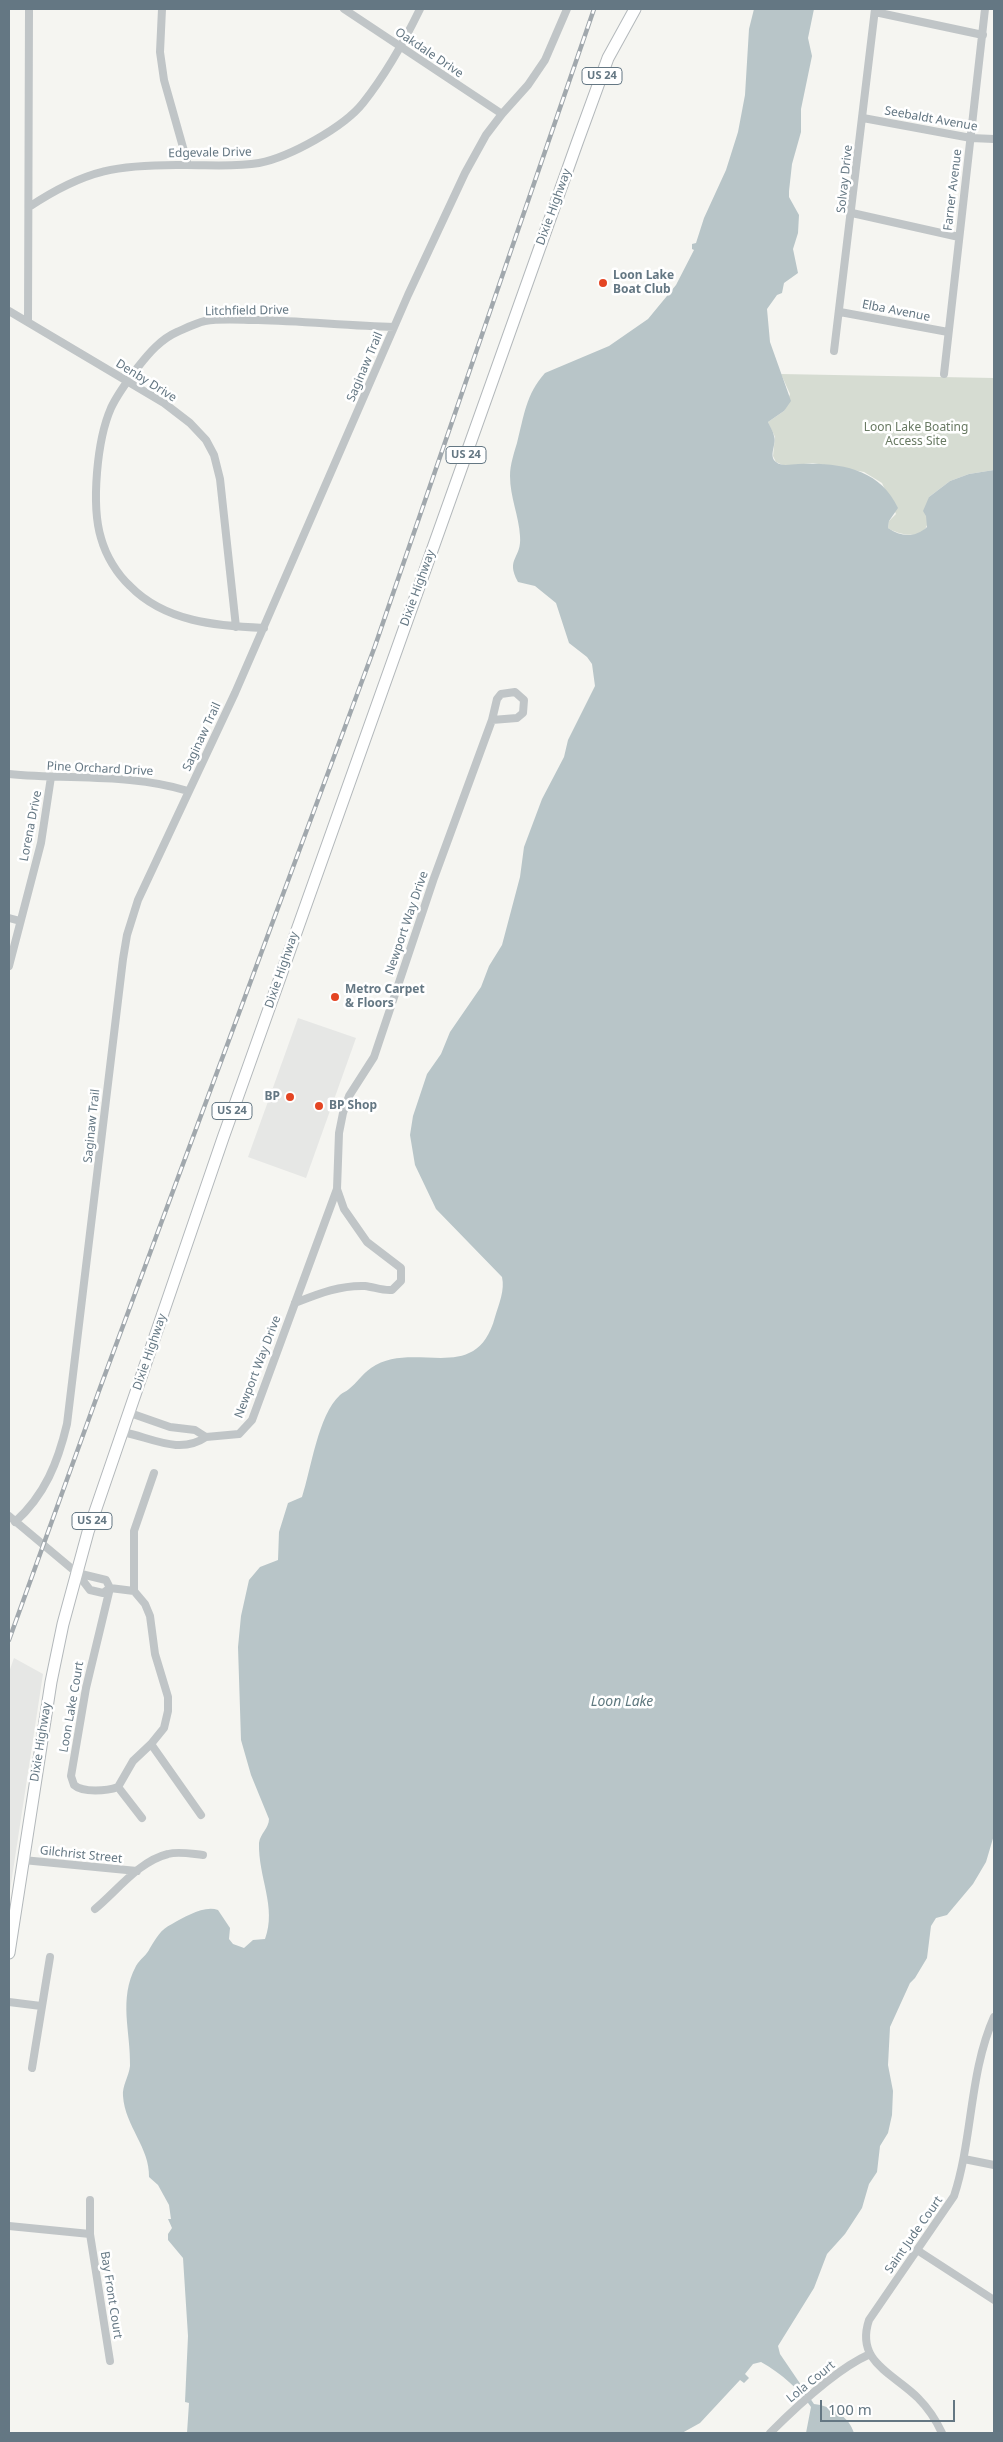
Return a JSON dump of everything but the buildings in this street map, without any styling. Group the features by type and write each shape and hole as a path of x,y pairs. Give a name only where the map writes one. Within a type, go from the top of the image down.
{"main road":[{"name":"Dixie Highway","path":"9,1953 51,1682 63,1624 88,1532 229,1120 581,133 608,58 635,9"}],"street":[{"path":"28,322 29,9"},
{"path":"162,9 160,52 164,80 188,165"},
{"name":"Oakdale Drive","path":"344,9 502,114"},
{"name":"Edgevale Drive","path":"29,207 64,185 100,171 128,167 259,163 287,155 321,137 362,104 401,46 420,9"},
{"name":"Saginaw Trail","path":"12,1519 27,1511 47,1483 63,1443 78,1349 127,935 138,900 264,628 394,327 465,172 502,114 528,85 545,60 567,9"},
{"name":"Farner Avenue","path":"944,374 985,9"},
{"path":"875,10 983,35"},
{"name":"Solvay Drive","path":"834,351 875,10"},
{"name":"Seebaldt Avenue","path":"863,118 971,138 994,139"},
{"path":"852,213 959,236"},
{"name":"Denby Drive","path":"9,310 164,403 190,423 206,440 214,455 220,479 236,627"},
{"name":"Elba Avenue","path":"840,312 948,332"},
{"name":"Litchfield Drive","path":"264,628 211,625 175,614 153,604 130,587 108,557 100,537 97,469 101,443 111,408 127,381 150,351 175,333 206,321 298,321 394,327"},
{"name":"Newport Way Drive","path":"122,1432 179,1446 195,1444 206,1437 239,1434 252,1420 337,1189 338,1133 343,1113 349,1096 377,1049 428,897 492,720 497,699 501,694 515,692 524,700 522,713 517,718 492,720"},
{"name":"Pine Orchard Drive","path":"9,774 51,778 147,781 188,791"},
{"name":"Lorena Drive","path":"9,966 41,842 51,778"},
{"path":"9,918 20,921"},
{"name":"Newport Way Drive","path":"296,1303 328,1290 365,1286 392,1290 401,1282 401,1268 367,1242 344,1209 337,1189"},
{"name":"Newport Way Drive","path":"130,1412 170,1427 195,1430 206,1437"},
{"path":"142,1818 118,1787 133,1761 164,1728 168,1711 168,1696 155,1654 150,1616 145,1604 134,1590 134,1531 154,1474"},
{"path":"12,1519 77,1573 90,1590 103,1593 110,1588 134,1590"},
{"path":"77,1573 106,1580 110,1588"},
{"name":"Loon Lake Court","path":"110,1588 86,1688 71,1781 77,1788 82,1790 104,1790 118,1787"},
{"path":"151,1744 200,1814"},
{"path":"95,1909 137,1871 167,1854 179,1852 203,1855"},
{"name":"Gilchrist Street","path":"23,1860 137,1871"},
{"path":"32,2068 50,1958"},
{"path":"9,2002 41,2006"},
{"name":"Saint Jude Court","path":"870,2354 866,2345 866,2330 869,2320 954,2196 964,2160 980,2060 994,2017"},
{"path":"964,2160 994,2165"},
{"name":"Bay Front Court","path":"90,2200 90,2234 110,2360"},
{"path":"9,2226 90,2234"},
{"path":"917,2250 994,2300"},
{"path":"870,2354 873,2361 919,2399 936,2420 942,2433"},
{"name":"Lola Court","path":"770,2433 802,2402 859,2358 870,2354"}],"shaded area":[{"path":"298,1018 356,1038 306,1178 248,1157"},
{"path":"14,1658 43,1674 9,1897 9,1672"}],"green space":[{"name":"Loon Lake Boating Access Site","path":"781,374 994,378 994,470 969,474 950,481 929,497 927,525 920,533 909,535 892,530 888,528 889,521 896,514 882,483 864,472 813,463 785,466 776,462 773,456 775,437 768,422 784,411 790,394"}],"water":[{"name":"Loon Lake","path":"754,9 814,9 808,38 812,56 801,109 801,132 792,164 789,191 789,197 799,215 798,233 793,249 798,273 784,283 782,293 777,295 767,309 770,342 791,401 784,411 768,422 775,439 774,459 778,464 784,465 828,464 842,466 869,476 890,495 898,508 889,521 888,528 903,535 913,535 927,527 926,516 923,511 929,497 950,481 969,474 994,470 994,1835 986,1862 973,1884 947,1915 936,1918 931,1926 927,1958 910,1983 890,2027 888,2065 893,2091 892,2115 888,2133 880,2146 877,2172 869,2184 862,2208 845,2234 827,2254 814,2288 778,2346 780,2354 814,2404 827,2407 844,2417 854,2433 806,2433 811,2407 789,2382 761,2362 753,2364 745,2374 749,2378 744,2383 740,2380 700,2423 682,2433 187,2433 189,2403 185,2402 188,2336 183,2258 168,2240 168,2234 172,2228 168,2219 171,2219 169,2205 158,2185 149,2177 146,2156 125,2107 123,2092 130,2066 126,2003 128,1991 136,1966 159,1934 168,1926 195,1912 207,1909 218,1910 230,1928 229,1939 233,1944 244,1948 253,1940 265,1939 269,1915 259,1856 259,1843 269,1819 251,1775 241,1740 238,1647 241,1616 249,1580 260,1567 278,1560 279,1532 288,1503 302,1497 316,1443 332,1404 371,1368 388,1360 405,1357 442,1358 474,1351 486,1338 495,1317 502,1292 502,1277 436,1209 415,1165 410,1135 413,1116 427,1074 441,1054 450,1032 481,987 489,966 502,945 520,877 524,847 542,799 564,757 568,740 595,686 592,664 587,657 569,643 556,603 535,586 518,582 514,574 513,563 519,550 520,536 510,484 511,463 530,397 545,373 609,346 648,319 676,285 694,250 692,249 692,244 696,243 704,218 726,170 738,132 745,95 749,29"}],"railway":[{"path":"9,1640 100,1388 375,646 594,9"}],"place":[{"name":"Loon Lake Boat Club","path":"603,283"},
{"name":"Metro Carpet & Floors","path":"335,997"},
{"name":"BP","path":"290,1097"},
{"name":"BP Shop","path":"319,1106"}]}
